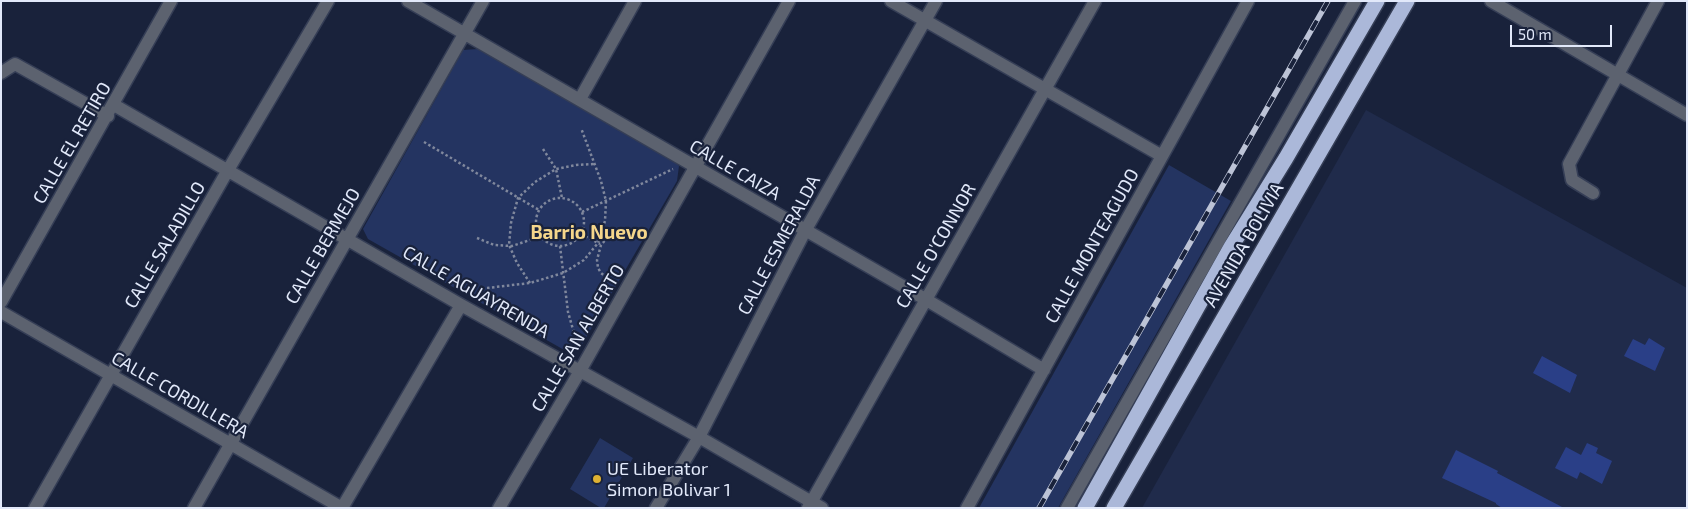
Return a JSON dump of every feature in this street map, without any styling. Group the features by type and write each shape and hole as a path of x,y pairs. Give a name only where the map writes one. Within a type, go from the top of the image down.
{"highway":[{"name":"AVENIDA BOLIVIA","path":"1085,508 1231,247 1286,158 1377,1"},
{"name":"AVENIDA BOLIVIA","path":"1114,508 1407,1"}],"street":[{"name":"CALLE EL RETIRO","path":"1,302 171,1"},
{"name":"CALLE SALADILLO","path":"35,508 228,170 328,1"},
{"name":"CALLE CAIZA","path":"408,1 925,299 1044,370"},
{"name":"CALLE BERMEJO","path":"194,508 483,1"},
{"path":"580,100 635,1"},
{"name":"CALLE SAN ALBERTO","path":"499,508 580,371 788,1"},
{"path":"892,1 1162,156"},
{"name":"CALLE ESMERALDA","path":"656,508 699,437 805,231 936,1"},
{"name":"CALLE O'CONNOR","path":"814,506 925,299 1095,1"},
{"name":"CALLE MONTEAGUDO","path":"967,508 1248,1"},
{"path":"1067,508 1355,1"},
{"path":"1491,1 1687,115"},
{"path":"1593,193 1572,180 1568,164 1658,1"},
{"name":"CALLE AGUAYRENDA","path":"1,73 16,64 228,170 461,305 699,437 814,506"},
{"path":"342,508 461,305"},
{"name":"CALLE CORDILLERA","path":"1,312 342,508"}],"path":[{"path":"581,128 595,164 606,201 605,221 597,260 601,273 611,281"},
{"path":"424,142 540,210"},
{"path":"543,149 556,168 562,198"},
{"path":"530,283 517,263 509,245 511,223 518,198 535,182 556,168 595,164"},
{"path":"582,212 679,166"},
{"path":"562,198 574,202 582,212 584,227 581,234 572,243 560,246 552,244 539,234 536,226 540,210 549,201 562,198"},
{"path":"487,288 530,283 563,273 584,260 608,236 617,233 627,233 637,236"},
{"path":"477,238 494,245 509,245 530,240 539,234"},
{"path":"581,234 599,244"},
{"path":"560,246 568,312 576,340"}],"shaded area":[{"path":"478,49 672,158 679,166 677,181 580,348 573,351 566,351 368,239 363,229 463,50"},
{"path":"1366,110 1687,288 1687,508 1142,508"},
{"path":"1169,165 1231,201 1058,508 979,508"},
{"path":"600,438 633,458 604,508 570,489"}],"building":[{"path":"1649,338 1665,348 1655,371 1624,356 1633,339 1645,345"},
{"path":"1542,356 1577,375 1570,393 1533,373"},
{"path":"1587,443 1598,448 1596,453 1612,461 1602,484 1580,472 1577,479 1555,468 1566,447 1581,455"},
{"path":"1456,450 1564,508 1502,508 1496,503 1442,478"}],"railway":[{"path":"1039,508 1328,1"}],"place":[{"name":"UE Liberator Simon Bolivar 1","path":"597,479"}],"district":[{"name":"Barrio Nuevo","path":"589,233"}]}
